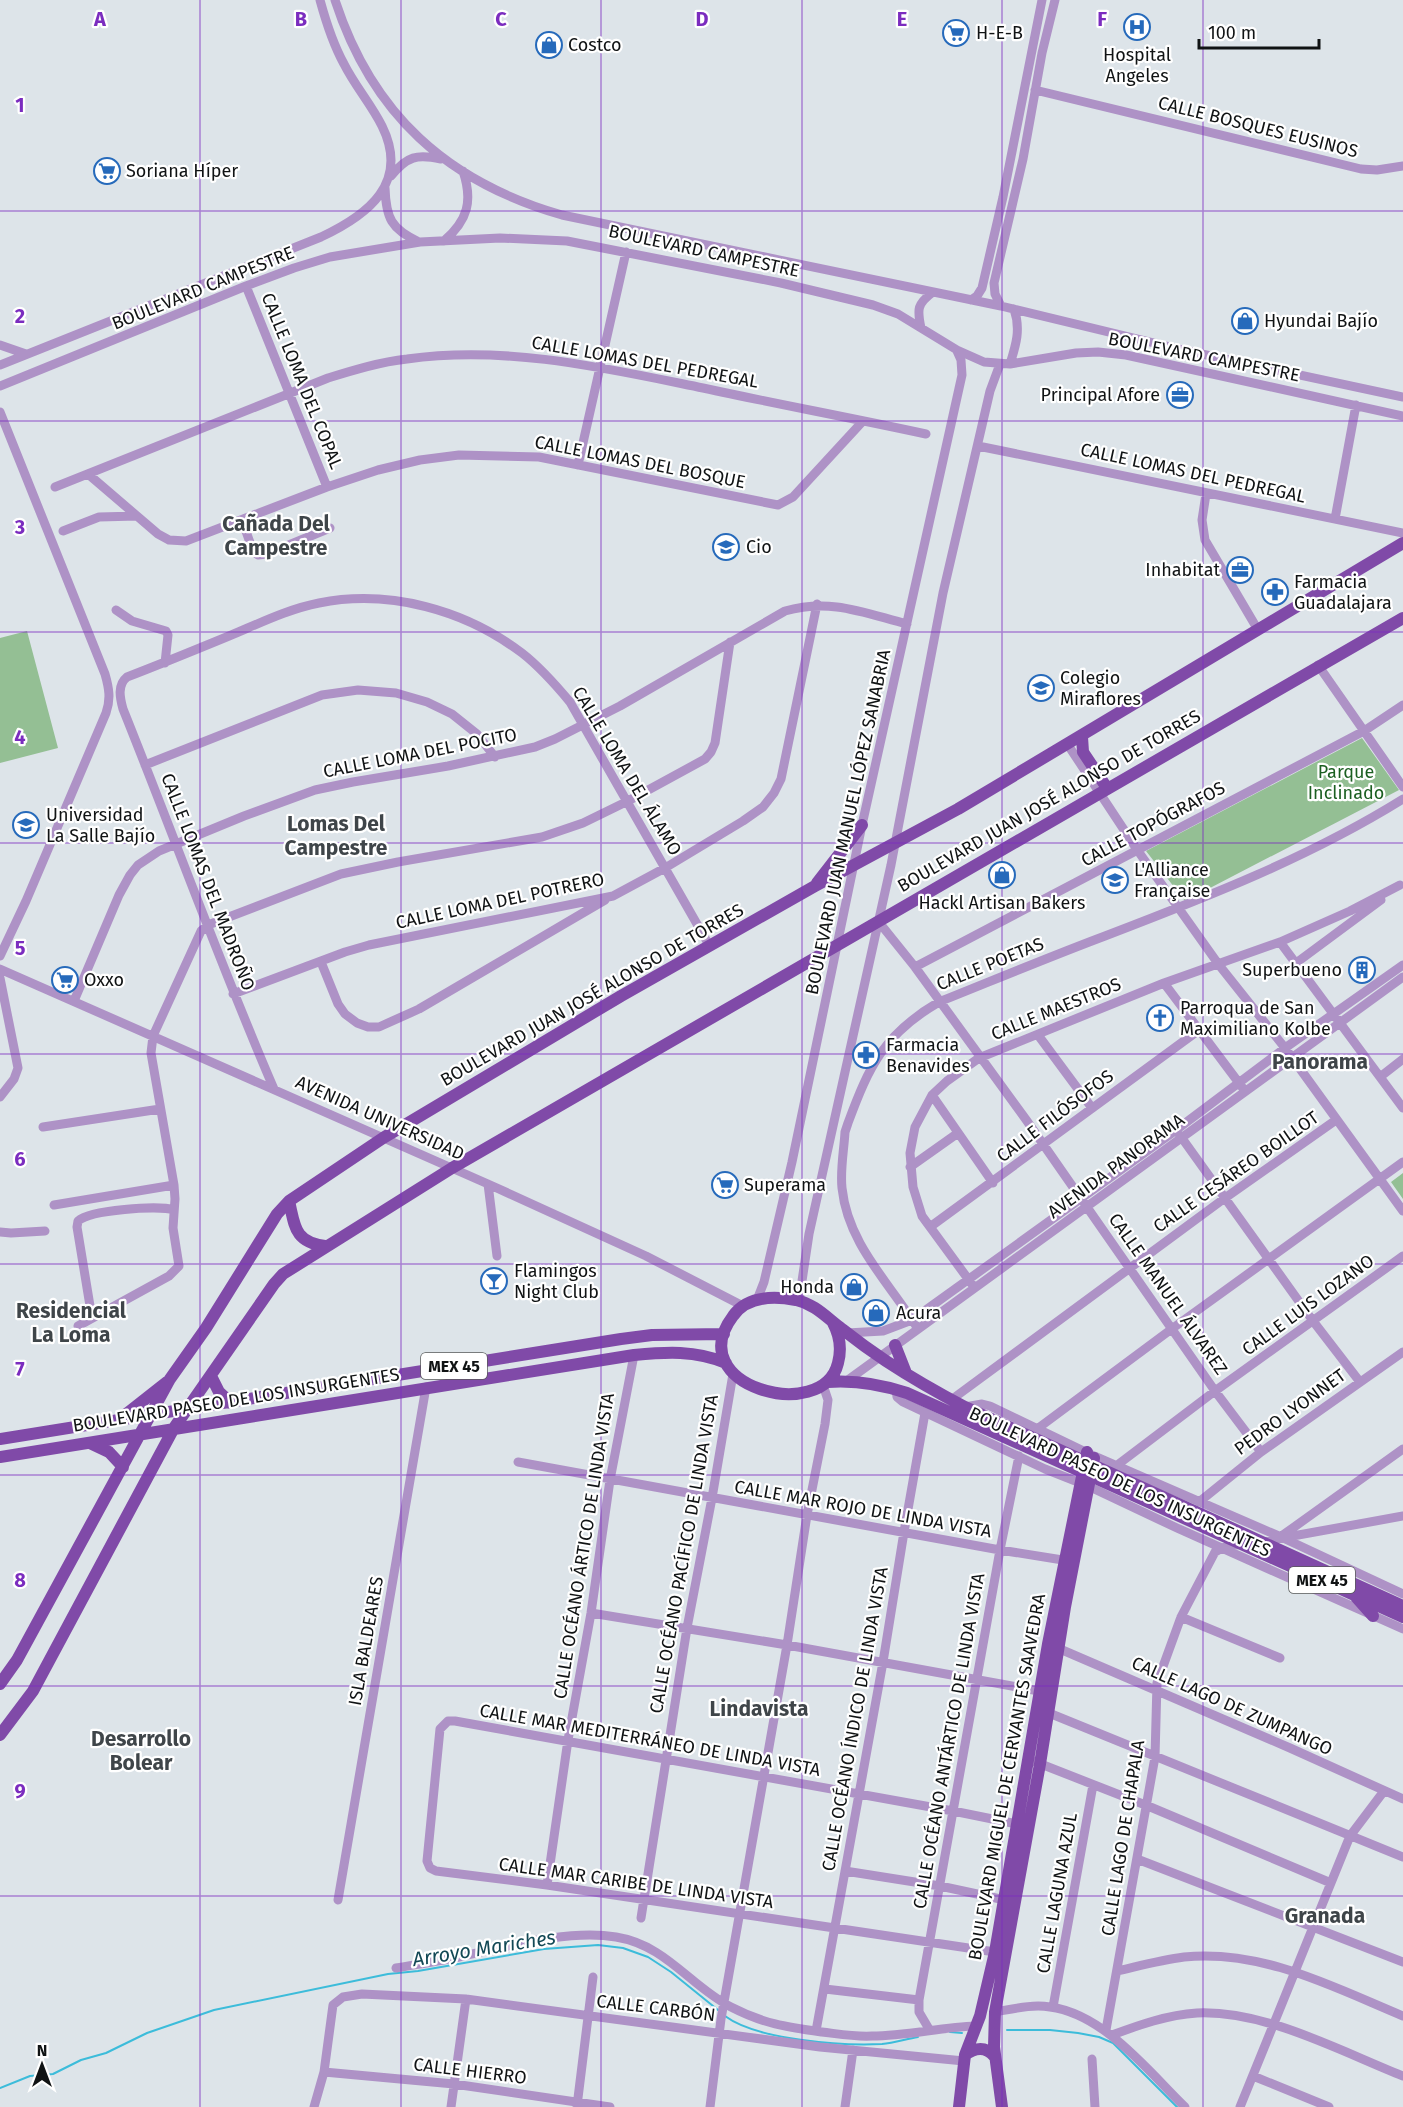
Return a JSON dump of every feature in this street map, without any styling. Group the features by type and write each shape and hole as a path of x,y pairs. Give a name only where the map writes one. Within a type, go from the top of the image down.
{"main road":[{"name":"BOULEVARD JUAN JOSÉ ALONSO DE TORRES","path":"0,1684 17,1659 170,1379 206,1328 277,1214 289,1201 383,1138 709,945 894,842 958,810 1082,737 1257,630 1403,536"},
{"name":"BOULEVARD JUAN JOSÉ ALONSO DE TORRES","path":"0,1735 33,1691 174,1428 274,1284 294,1265 452,1168 838,946 1318,665 1403,618"},
{"path":"1082,737 1083,752 1103,790"},
{"path":"815,886 862,825"},
{"path":"289,1201 297,1233 308,1241 325,1246"},
{"path":"778,1298 799,1301 820,1311 833,1323 840,1338 840,1355 834,1374 826,1383 800,1392 777,1393 752,1386 729,1369 722,1347 724,1334 732,1317 743,1305 757,1300 778,1298"},
{"name":"BOULEVARD PASEO DE LOS INSURGENTES","path":"833,1323 906,1374 951,1400 1012,1427 1087,1469 1242,1544 1403,1617"},
{"name":"BOULEVARD PASEO DE LOS INSURGENTES","path":"0,1439 621,1339 652,1335 724,1334"},
{"path":"895,1345 906,1374"},
{"name":"BOULEVARD PASEO DE LOS INSURGENTES","path":"0,1457 634,1355 666,1352 690,1353 711,1357 729,1369"},
{"path":"211,1376 219,1392 231,1402"},
{"path":"120,1419 170,1379"},
{"name":"BOULEVARD PASEO DE LOS INSURGENTES","path":"826,1383 848,1380 870,1382 896,1389 1261,1542 1403,1606"},
{"path":"88,1442 112,1454 123,1467"},
{"name":"BOULEVARD MIGUEL DE CERVANTES SAAVEDRA","path":"1002,2107 994,2056 995,2012 1053,1646 1087,1469"},
{"path":"1354,1593 1373,1616"},
{"name":"BOULEVARD MIGUEL DE CERVANTES SAAVEDRA","path":"1042,1711 1039,1691 1053,1646"},
{"name":"BOULEVARD MIGUEL DE CERVANTES SAAVEDRA","path":"959,2107 965,2058 978,2021 995,1952 1017,1824 1034,1761"},
{"path":"978,2021 995,2012"},
{"path":"965,2058 978,2049 989,2051 994,2056"}],"street":[{"path":"320,0 329,31 343,64 370,104 388,139 392,163 384,188 390,220 403,234 420,242"},
{"name":"BOULEVARD CAMPESTRE","path":"335,0 344,27 373,83 412,132 444,159 505,196 562,215 1001,306 1193,352 1403,397"},
{"path":"971,300 977,297 982,288 1004,197 1042,0"},
{"path":"1001,306 995,294 994,283 1023,159 1035,90 1055,0"},
{"name":"CALLE BOSQUES EUSINOS","path":"1035,90 1361,169 1389,169 1403,166"},
{"path":"389,178 406,160 422,156 444,159"},
{"path":"444,241 453,233 466,211 469,200 463,171"},
{"name":"BOULEVARD CAMPESTRE","path":"0,365 336,230 362,214 384,188"},
{"name":"BOULEVARD CAMPESTRE","path":"0,386 246,286 330,257 420,242 533,239 567,241 626,252 781,283 873,305 898,314 957,350 984,362 1005,364 1076,353 1098,352 1125,355 1403,416"},
{"path":"578,465 626,252"},
{"name":"CALLE LOMA DEL COPAL","path":"246,286 327,487"},
{"path":"921,328 919,307 924,298 933,292"},
{"path":"799,1301 809,1234 878,921 943,593 993,380 1017,344 1018,330 1014,309"},
{"path":"0,345 26,354"},
{"name":"BOULEVARD JUAN MANUEL LÓPEZ SANABRIA","path":"757,1300 764,1282 777,1228 862,825 962,375 961,360 957,350"},
{"path":"1189,368 1193,352"},
{"name":"CALLE LOMAS DEL PEDREGAL","path":"55,487 328,378 362,368 416,358 477,354 524,356 600,368 926,434"},
{"path":"1335,519 1356,405"},
{"path":"0,412 93,642 105,674 109,693 106,713 26,901 0,956"},
{"name":"CALLE LOMAS DEL BOSQUE","path":"88,474 158,534 177,542 186,541 378,470 420,460 459,455 539,458 778,505 793,497 863,421"},
{"name":"CALLE LOMAS DEL PEDREGAL","path":"978,446 1335,519 1403,536"},
{"path":"1206,494 1202,520 1205,540 1257,630"},
{"path":"63,531 99,517 137,516"},
{"path":"242,520 253,551 258,555 267,554 330,528"},
{"name":"CALLE LOMA DEL ÁLAMO","path":"121,684 127,677 283,614 317,603 345,599 377,599 399,601 445,611 482,628 522,653 548,676 570,702 709,945"},
{"name":"CALLE LOMA DEL POTRERO","path":"233,994 369,945 613,896 744,821 763,807 781,778 818,604"},
{"name":"CALLE LOMA DEL POCITO","path":"74,1001 114,905 130,875 147,858 176,844 315,790 495,757 535,747 620,706 785,610 801,606 831,604 908,624"},
{"path":"116,610 132,621 166,631 168,635 165,663"},
{"path":"78,1326 178,1270 179,1263 173,1228 174,1185 151,1053 153,1036 198,936 208,925 341,874 542,837 583,823 628,801 705,759 711,752 715,743 730,642"},
{"path":"1318,665 1403,788"},
{"name":"CALLE LOMAS DEL MADROÑO","path":"121,684 123,709 233,994 274,1089"},
{"path":"145,765 322,695 358,690 396,693 427,702 452,714 477,734 495,757"},
{"name":"CALLE TOPÓGRAFOS","path":"915,967 1364,731 1403,705"},
{"path":"1068,745 1103,790 1138,851 1219,964 1285,1048 1403,1211"},
{"name":"CALLE POETAS","path":"918,1329 864,1254 853,1228 842,1187 845,1132 871,1068 882,1050 908,1022 939,1002 1179,908 1300,856 1369,820 1403,799"},
{"name":"CALLE MAESTROS","path":"974,1287 930,1227 918,1204 910,1167 915,1127 932,1095 953,1076 980,1058 1164,983 1280,942 1350,911 1401,884"},
{"name":"CALLE MAESTROS","path":"1296,963 1401,884"},
{"path":"321,962 338,1004 345,1014 357,1023 368,1027 379,1027 419,1009 613,896"},
{"path":"560,908 565,915 566,925"},
{"name":"CALLE MANUEL ÁLVAREZ","path":"878,921 915,967 1043,1144 1131,1267 1215,1391 1261,1452"},
{"path":"1280,942 1403,1108"},
{"name":"AVENIDA PANORAMA","path":"848,1380 1246,1092 1403,964"},
{"name":"AVENIDA UNIVERSIDAD","path":"0,969 488,1184 646,1256 743,1305"},
{"name":"AVENIDA PANORAMA","path":"847,1333 883,1331 912,1320 1176,1130 1285,1048 1403,977"},
{"path":"0,978 18,1068 14,1079 0,1097"},
{"path":"1164,983 1246,1092"},
{"name":"CALLE FILÓSOFOS","path":"930,1227 1199,1030"},
{"path":"1038,1035 1092,1108"},
{"path":"1380,1077 1403,1059"},
{"path":"1394,1095 1403,1089"},
{"path":"932,1095 993,1183"},
{"path":"43,1127 160,1109"},
{"name":"CALLE CESÁREO BOILLOT","path":"951,1400 1225,1198 1336,1120"},
{"path":"1176,1130 1313,1321 1360,1382"},
{"path":"910,1167 958,1133"},
{"path":"1037,1429 1403,1162"},
{"path":"488,1184 497,1256"},
{"path":"54,1205 174,1185"},
{"path":"92,1318 77,1227 78,1221 88,1216 149,1207 174,1210"},
{"path":"1,1232 45,1231"},
{"name":"CALLE LUIS LOZANO","path":"1116,1466 1215,1391 1403,1256"},
{"name":"PEDRO LYONNET","path":"1199,1502 1261,1452 1403,1352"},
{"name":"CALLE OCÉANO ÁRTICO DE LINDA VISTA","path":"547,1884 610,1480 634,1355"},
{"name":"CALLE OCÉANO PACÍFICO DE LINDA VISTA","path":"641,1918 665,1758 712,1498 729,1369"},
{"path":"710,2107 721,2019 828,1400 826,1383"},
{"name":"ISLA BALDEARES","path":"338,1900 426,1387"},
{"name":"BOULEVARD PASEO DE LOS INSURGENTES","path":"896,1389 897,1397 903,1402 1019,1456 1087,1469 1116,1466 1281,1537 1403,1594"},
{"name":"BOULEVARD PASEO DE LOS INSURGENTES","path":"965,1407 982,1404 990,1406 1037,1429 1087,1469 1221,1548 1403,1629"},
{"name":"CALLE OCÉANO ÍNDICO DE LINDA VISTA","path":"816,2031 836,1929 925,1413"},
{"path":"1281,1537 1403,1449"},
{"name":"CALLE OCÉANO ANTÁRTICO DE LINDA VISTA","path":"929,2029 919,2012 919,2000 978,1680 999,1550 1019,1456"},
{"name":"CALLE MAR ROJO DE LINDA VISTA","path":"518,1462 1070,1561"},
{"path":"1221,1548 1403,1516"},
{"name":"CALLE LAGO DE CHAPALA","path":"1109,2033 1117,1971 1155,1757 1157,1726 1155,1691 1158,1674 1181,1617 1212,1556 1221,1548"},
{"path":"591,1613 787,1645 1039,1691"},
{"path":"1181,1617 1280,1658"},
{"name":"CALLE LAGO DE ZUMPANGO","path":"1053,1646 1403,1799"},
{"path":"1042,1711 1403,1857"},
{"name":"CALLE MAR MEDITERRÁNEO DE LINDA VISTA","path":"455,1721 953,1810 1017,1824"},
{"name":"CALLE MAR CARIBE DE LINDA VISTA","path":"455,1721 442,1724 440,1729 428,1861 430,1868 444,1873 547,1884 995,1952"},
{"path":"1034,1761 1331,1883"},
{"name":"CALLE LAGUNA AZUL","path":"1053,2007 1093,1785"},
{"path":"1240,2107 1350,1836 1384,1791"},
{"path":"1137,1859 1403,1962"},
{"path":"845,1871 940,1886 1005,1900"},
{"path":"396,1968 519,1944 602,1935 636,1942 654,1951 673,1963 724,2006 771,2025 871,2037 978,2021"},
{"path":"1117,1971 1185,1957 1219,1956 1250,1959 1294,1971 1403,2016"},
{"path":"577,2105 593,1977"},
{"path":"825,1989 919,2000"},
{"name":"CALLE CARBÓN","path":"324,2072 332,2010 336,2001 343,1997 362,1994 466,1999 820,2047 965,2058"},
{"path":"451,2107 466,1999"},
{"path":"995,2012 1031,2006 1053,2007 1086,2018 1109,2033 1185,2107"},
{"path":"1109,2033 1195,2013 1243,2016 1273,2024 1403,2076"},
{"path":"845,2107 853,2050"},
{"path":"1092,2059 1095,2107"},
{"path":"314,2107 324,2072"},
{"name":"CALLE HIERRO","path":"324,2072 454,2084 577,2105 610,2107"},
{"path":"1253,2076 1329,2107"}],"green space":[{"path":"27,631 58,748 0,763 0,638"},
{"name":"Parque Inclinado","path":"1362,738 1399,790 1185,901 1146,851"},
{"path":"1403,1173 1403,1199 1391,1182"}],"waterway":[{"name":"Arroyo Mariches","path":"0,2088 30,2076 53,2074 81,2060 106,2053 147,2033 214,2010 388,1974 544,1949 598,1945 623,1948 648,1957 671,1972 718,2010"},
{"name":"Arroyo Mariches","path":"725,2016 757,2031 800,2040 845,2044 882,2044 918,2037"},
{"name":"Arroyo Mariches","path":"1007,2030 1050,2030 1078,2033 1099,2037 1113,2043 1177,2107"},
{"name":"Arroyo Mariches","path":"950,2032 962,2033"}],"place":[{"name":"Hospital Angeles","path":"1137,27"},
{"name":"H-E-B","path":"956,33"},
{"name":"Costco","path":"549,45"},
{"name":"Soriana Híper","path":"107,171"},
{"name":"Hyundai Bajío","path":"1245,321"},
{"name":"Principal Afore","path":"1180,395"},
{"name":"Cio","path":"726,547"},
{"name":"Inhabitat","path":"1240,570"},
{"name":"Farmacia Guadalajara","path":"1275,592"},
{"name":"Colegio Miraflores","path":"1041,688"},
{"name":"Universidad La Salle Bajío","path":"26,825"},
{"name":"Hackl Artisan Bakers","path":"1002,875"},
{"name":"L'Alliance Française","path":"1115,880"},
{"name":"Superbueno","path":"1362,970"},
{"name":"Oxxo","path":"65,980"},
{"name":"Parroqua de San Maximiliano Kolbe","path":"1160,1018"},
{"name":"Farmacia Benavides","path":"866,1055"},
{"name":"Superama","path":"725,1185"},
{"name":"Flamingos Night Club","path":"494,1281"},
{"name":"Honda","path":"854,1287"},
{"name":"Acura","path":"876,1313"}],"district":[{"name":"Cañada Del Campestre","path":"276,536"},
{"name":"Lomas Del Campestre","path":"336,836"},
{"name":"Panorama","path":"1320,1062"},
{"name":"Residencial La Loma","path":"71,1323"},
{"name":"Lindavista","path":"759,1709"},
{"name":"Desarrollo Bolear","path":"141,1751"},
{"name":"Granada","path":"1325,1916"}]}
